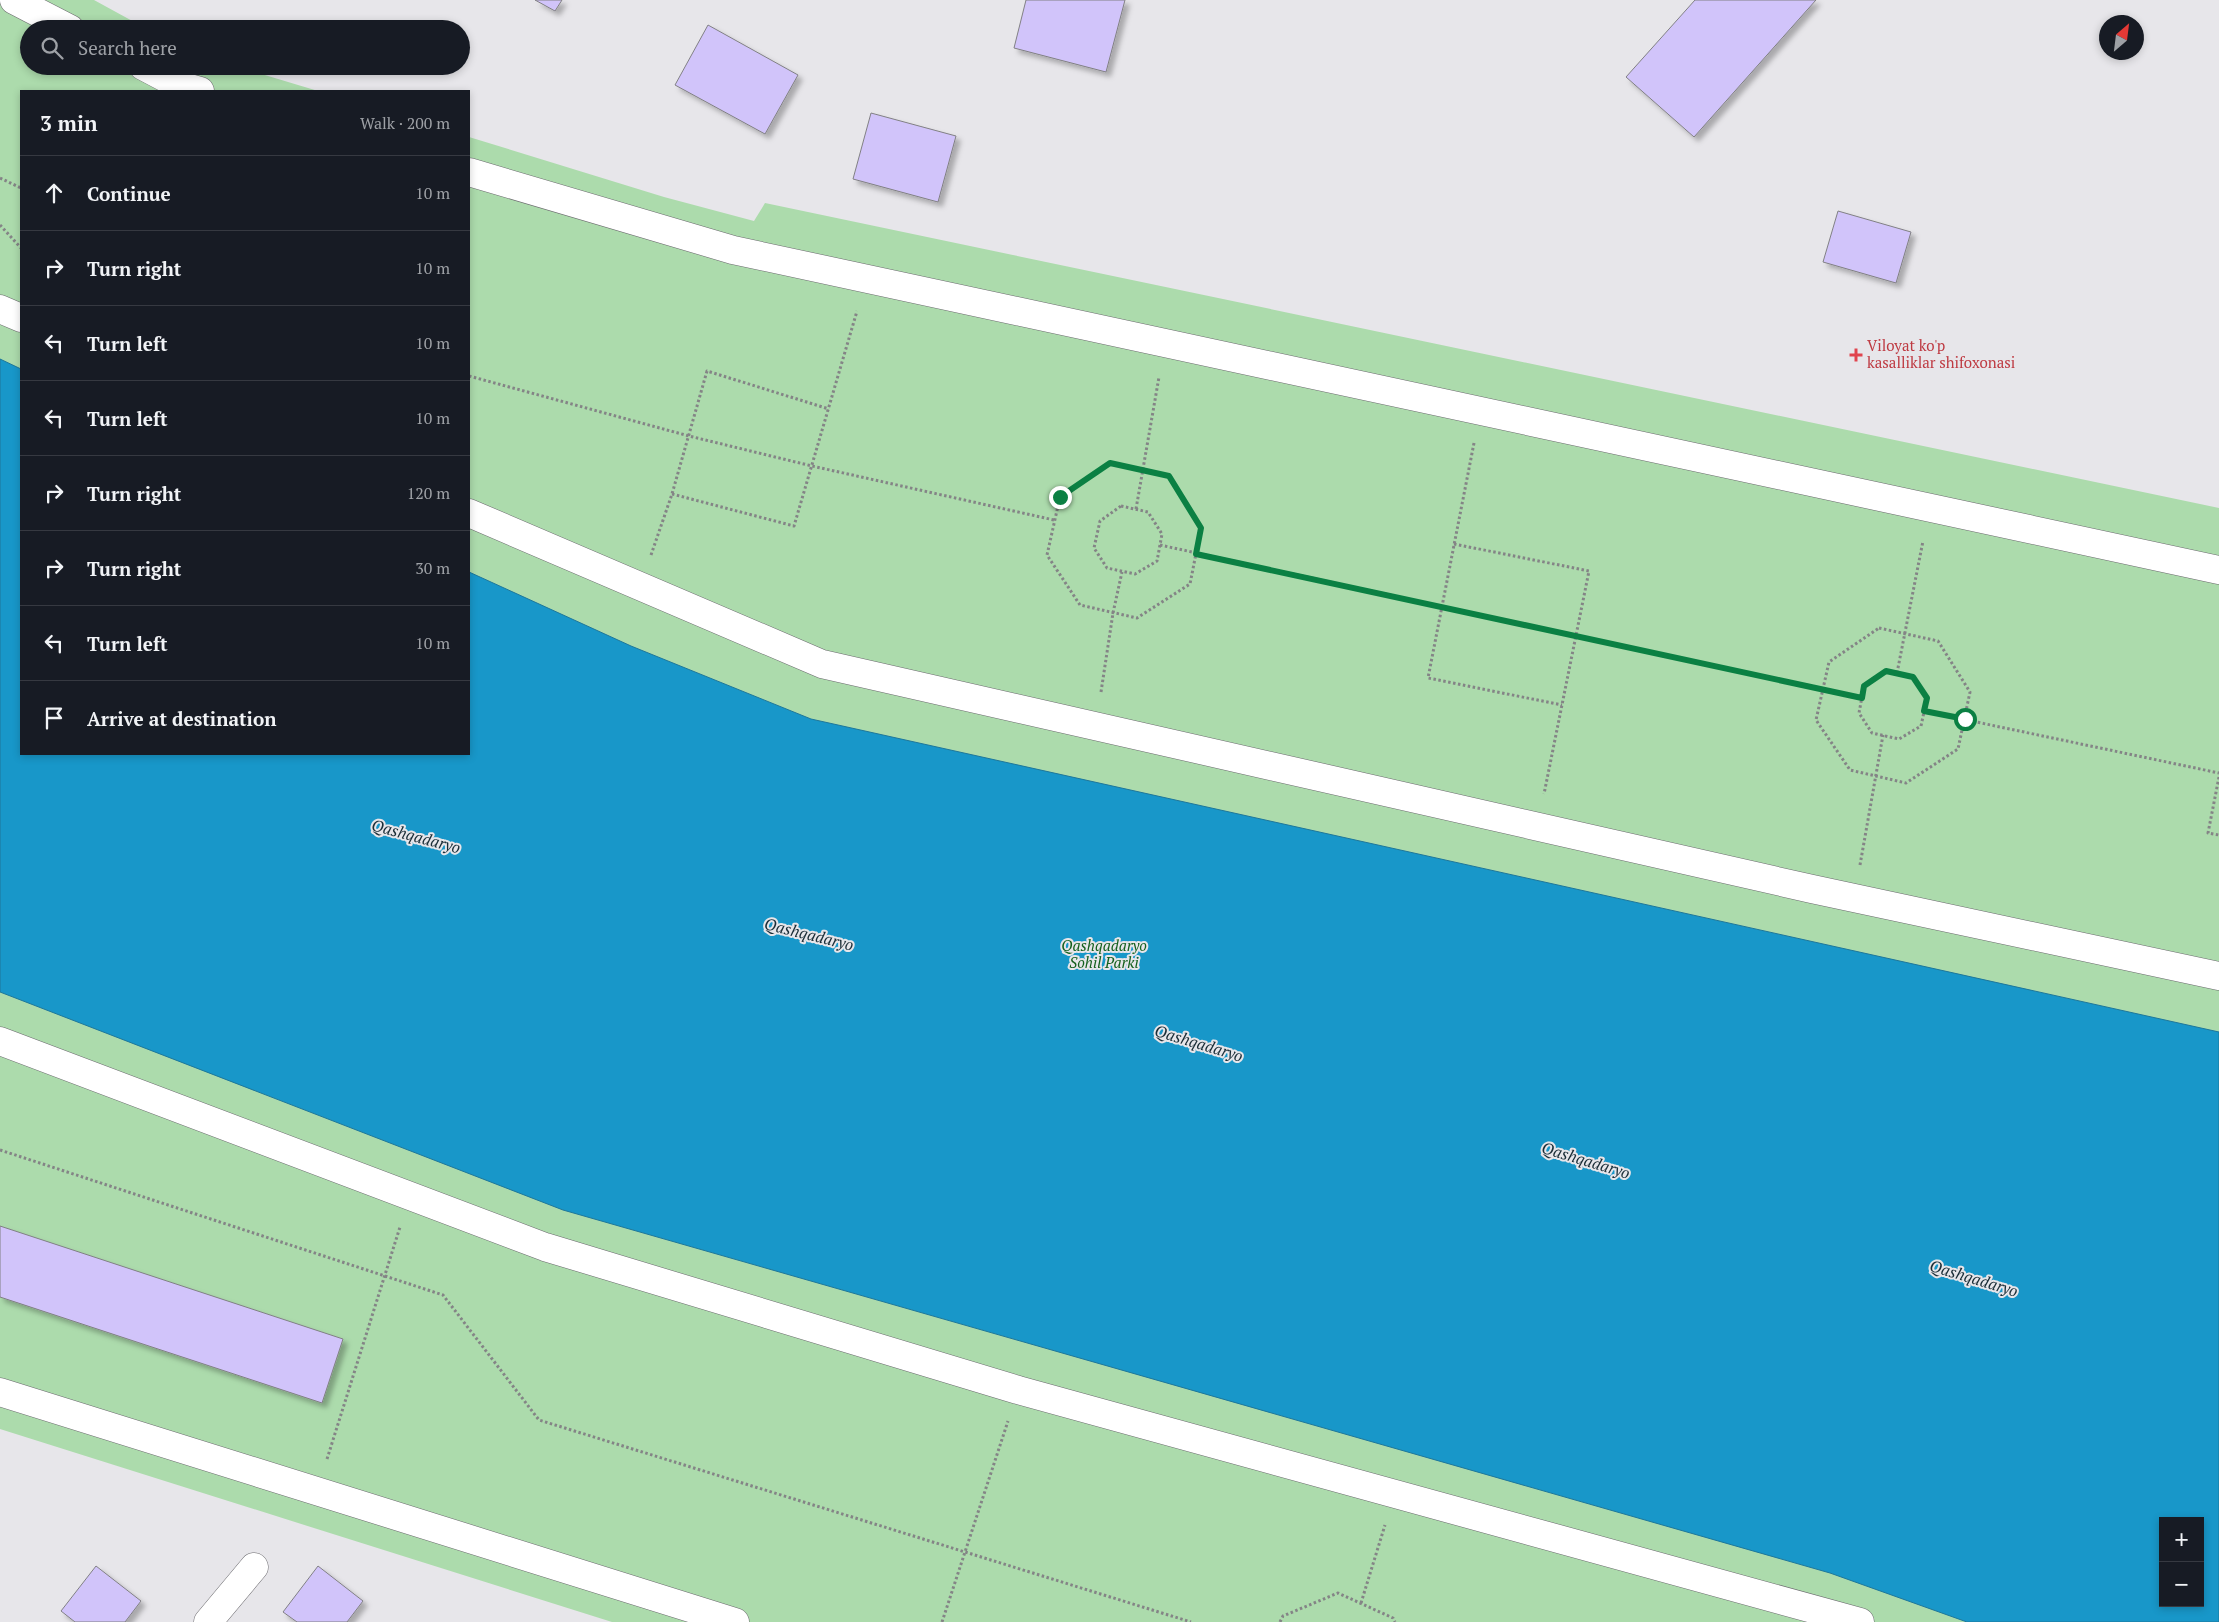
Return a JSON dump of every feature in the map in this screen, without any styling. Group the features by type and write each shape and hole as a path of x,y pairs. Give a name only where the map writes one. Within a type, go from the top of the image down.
{"street":[{"path":"14,0 53,20"},
{"path":"160,75 179,85 196,90"},
{"path":"470,172 733,250 2219,570"},
{"path":"0,309 20,318"},
{"path":"470,513 822,664 1096,728 1854,899 2219,976"},
{"path":"0,1041 545,1246 1018,1390 1860,1622"},
{"path":"0,1392 735,1622"},
{"path":"208,1622 254,1567"}],"path":[{"path":"0,178 20,188"},
{"path":"0,225 20,247"},
{"path":"672,494 794,526 866,279"},
{"path":"1136,509 1164,343"},
{"path":"639,586 672,494 707,372 829,408"},
{"path":"470,376 689,436 812,466 1054,520"},
{"path":"1480,411 1428,678 1562,705"},
{"path":"1110,463 1169,476 1201,528 1190,584 1137,618 1080,605 1047,555 1054,520 1060,497 1110,463"},
{"path":"1121,506 1136,509 1148,512 1162,534 1157,561 1135,574 1107,568 1094,548 1100,521 1121,506"},
{"path":"1897,673 1930,508"},
{"path":"1454,544 1589,571 1537,828"},
{"path":"1160,545 1862,698"},
{"path":"1096,728 1113,613 1122,572"},
{"path":"1879,628 1938,641 1970,692 1958,749 1906,783 1850,770 1816,720 1823,689 1829,662 1879,628"},
{"path":"1886,671 1913,677 1927,698 1921,726 1900,739 1872,732 1859,713 1862,698 1864,686 1886,671"},
{"path":"1924,711 2219,775 2208,833 2219,835"},
{"path":"1854,899 1883,735"},
{"path":"0,1150 443,1295 539,1420 1191,1622"},
{"path":"316,1491 410,1195"},
{"path":"942,1622 1018,1390"},
{"path":"1361,1603 1395,1494"},
{"path":"1280,1622 1282,1616 1338,1593 1393,1618 1395,1622"}],"green space":[{"name":"Qashqadaryo Sohil Parki","path":"0,0 94,0 131,20 20,20 20,75 265,75 315,90 20,90 20,755 470,755 470,137 664,197 754,221 765,203 2219,508 2219,1622 612,1622 0,1429"}],"water":[{"name":"Qashqadaryo","path":"0,359 20,369 20,755 470,755 470,572 631,646 811,719 2219,1032 2219,1622 1967,1622 1830,1573 563,1210 0,992"}],"building":[{"path":"535,0 562,0 555,11"},
{"path":"1026,0 1125,0 1106,72 1014,48"},
{"path":"1695,0 1816,0 1694,137 1626,77"},
{"path":"708,25 798,75 765,134 675,85"},
{"path":"871,113 956,136 938,202 853,179"},
{"path":"1838,211 1911,232 1896,283 1823,262"},
{"path":"0,1226 343,1339 322,1403 0,1297"},
{"path":"96,1566 141,1601 125,1622 75,1622 61,1611"},
{"path":"318,1566 363,1601 347,1622 297,1622 283,1612"}],"place":[{"name":"Viloyat ko'p kasalliklar shifoxonasi","path":"1856,355"}],"route":[{"path":"1060,497 1110,463 1169,476 1201,528 1196,554 1862,698 1864,686 1886,671 1913,677 1927,698 1924,711 1965,719"}]}
